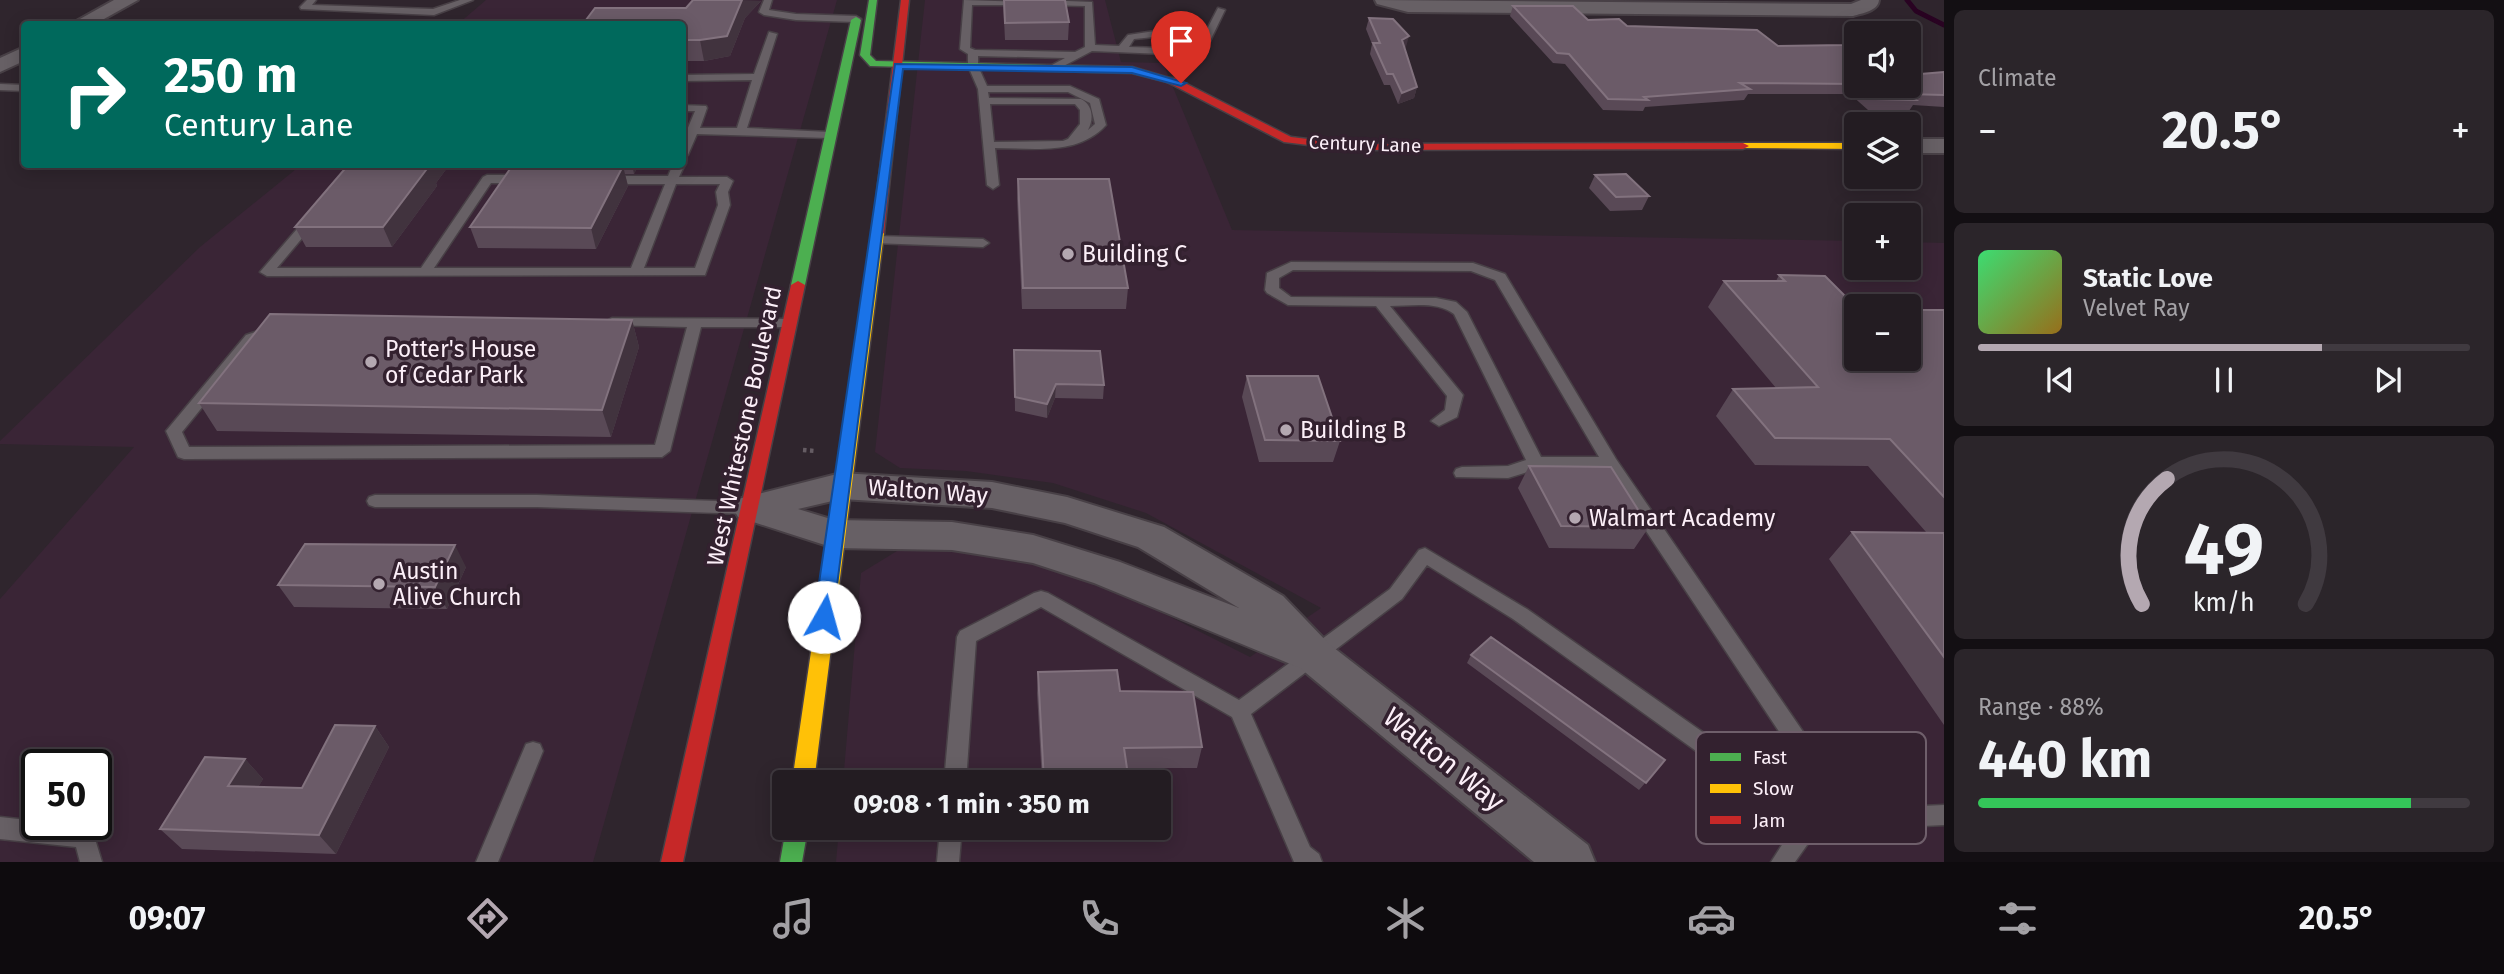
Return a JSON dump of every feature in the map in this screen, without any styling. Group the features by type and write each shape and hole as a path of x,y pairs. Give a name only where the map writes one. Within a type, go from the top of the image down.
{"main road":[{"name":"West Whitestone Boulevard","path":"672,862 860,0"},
{"name":"Century Lane","path":"873,0 865,55 873,64 898,66 973,60 1132,70 1181,83 1288,140 1349,147 1844,146"},
{"path":"804,770 834,534 877,240 905,0"},
{"path":"829,135 846,135"},
{"path":"865,208 877,240"},
{"path":"792,862 795,840"}],"street":[{"path":"87,21 129,0"},
{"path":"1384,0 1408,6 1839,10 1870,5 1870,0"},
{"path":"0,66 21,56"},
{"path":"1921,146 1944,146"},
{"name":"Walton Way","path":"751,508 841,486 992,495 1067,510 1151,537 1269,607 1315,656 1571,862"},
{"name":"Walton Way","path":"751,508 834,534 952,537 1033,549 1107,572 1315,656"}],"lane":[{"path":"312,0 304,6 434,12 469,0"},
{"path":"768,0 764,12 796,17 856,19"},
{"path":"993,184 983,89 973,60 965,49 968,1 1090,2 1090,48"},
{"path":"1056,67 1090,48 1163,51 1207,39 1221,10"},
{"path":"741,131 772,34"},
{"path":"1123,48 1131,37 1155,34 1186,45"},
{"path":"973,60 1077,55"},
{"path":"686,78 758,78"},
{"path":"0,87 21,88"},
{"path":"983,89 1070,89 1096,101 1101,125 1090,137 1062,144 990,145"},
{"path":"984,102 1077,101 1083,104 1086,113 1085,129 1062,144"},
{"path":"686,108 702,108 686,146"},
{"path":"693,131 829,135"},
{"path":"425,272 494,168"},
{"path":"636,272 676,168"},
{"path":"487,179 540,180"},
{"path":"326,204 267,272 700,272 724,205 722,192 727,181 593,180"},
{"path":"877,240 983,243"},
{"path":"1536,463 1460,312 1451,305 1436,302 1288,301 1278,297 1270,284 1278,271 1291,266 1450,266 1489,270 1500,276 1610,463 1791,732"},
{"path":"1380,302 1455,395 1452,413 1440,421"},
{"path":"600,321 788,323"},
{"path":"287,324 251,338 174,430 184,453 662,451 695,322"},
{"path":"1462,472 1508,472 1536,463 1610,463"},
{"path":"375,501 537,500 751,508"},
{"path":"1240,711 1396,594 1425,555 1521,614 1696,739"},
{"path":"955,770 967,637 1041,598 1240,711 1302,855 1311,862"},
{"path":"487,862 533,751"},
{"path":"1926,816 1944,815"},
{"path":"0,828 84,837 91,862"},
{"path":"948,862 950,840"},
{"path":"1782,862 1795,844"}],"shaded area":[{"path":"486,0 837,0 593,862 0,862 0,599 134,447 0,444 0,441 200,247 297,168 686,168 686,21 462,21"},
{"path":"925,0 1105,0 1121,62 1163,63 1232,230 1844,241 1844,280 1921,280 1921,242 1944,243 1944,862 836,862 838,840 1171,840 1171,770 844,770 861,573 897,551 945,549 1026,561 1127,595 1250,657 1321,608 1146,513 1053,483 966,471 900,468 875,452"}],"building":[{"path":"693,0 742,0 727,36 700,40 686,40 686,21 585,21 595,8 686,8"},
{"path":"1004,0 1065,0 1069,22 1005,23"},
{"path":"1513,6 1573,6 1588,20 1619,19 1627,26 1757,30 1778,46 1844,45 1844,84 1740,83 1750,89 1644,97 1648,100 1608,99 1569,54 1557,53"},
{"path":"1369,18 1393,19 1409,36 1402,40 1417,87 1402,93 1393,74 1387,74 1373,43 1380,43"},
{"path":"1944,72 1944,95 1921,94 1921,74"},
{"path":"1913,98 1916,100 1875,99"},
{"path":"346,168 427,168 383,227 295,227"},
{"path":"511,168 622,168 591,228 470,227"},
{"path":"1626,174 1649,196 1616,197 1595,175"},
{"name":"Building C","path":"1018,179 1109,179 1128,288 1023,288"},
{"path":"1779,275 1825,276 1844,295 1844,371 1921,371 1921,310 1944,310 1944,497 1890,439 1775,438 1733,389 1818,387 1724,281 1785,281"},
{"path":"270,314 632,320 602,410 199,403"},
{"path":"1014,350 1100,351 1104,385 1056,384 1047,404 1015,397"},
{"path":"1247,376 1318,376 1340,441 1265,440"},
{"path":"1529,466 1611,467 1649,527 1561,526"},
{"path":"1852,532 1944,533 1944,657"},
{"path":"305,544 455,545 435,587 278,585"},
{"path":"1491,637 1665,760 1646,783 1471,655"},
{"path":"1117,670 1120,691 1193,692 1202,747 1124,748 1127,770 1043,770 1038,672"},
{"path":"335,725 375,726 319,835 160,829 205,757 245,759 228,786 302,788"}],"waterway":[{"path":"1907,0 1916,11 1944,25"}],"traffic: fast":[{"path":"873,0 865,55 873,64 1132,70 1171,80"},
{"path":"798,285 856,20"},
{"path":"791,862 795,840"}],"traffic: slow":[{"path":"1743,146 1844,146"},
{"path":"805,770 878,233"}],"traffic: jam":[{"path":"878,233 905,0"},
{"path":"1171,80 1288,140 1349,147 1743,146"},
{"path":"672,862 798,285"}],"place":[{"name":"Building C","path":"1068,254"},
{"name":"Potter's House of Cedar Park","path":"371,362"},
{"name":"Building B","path":"1286,430"},
{"name":"Walmart Academy","path":"1575,518"},
{"name":"Austin Alive Church","path":"379,584"}],"route":[{"path":"824,617 877,240 898,66 1087,67 1132,70 1181,83"}]}
